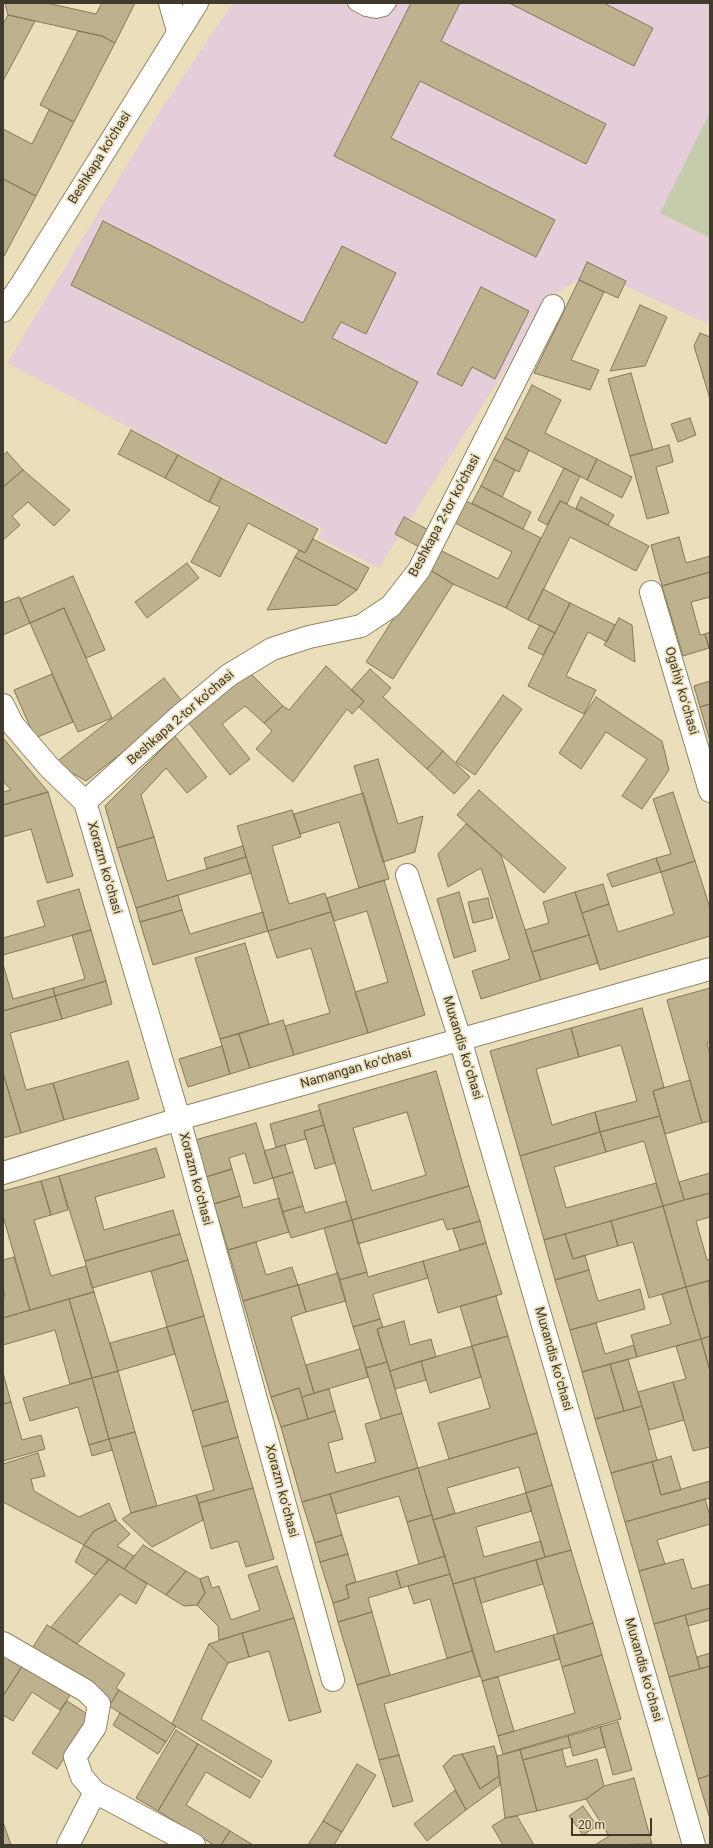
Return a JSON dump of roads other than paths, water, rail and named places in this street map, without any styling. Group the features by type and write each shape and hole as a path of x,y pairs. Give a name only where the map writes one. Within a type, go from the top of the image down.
{"street":[{"path":"170,3 178,31"},
{"name":"Beshkapa ko'chasi","path":"3,311 21,285 178,31 197,3"},
{"name":"Beshkapa 2-tor koʼchasi","path":"85,802 181,715 229,675 272,649 309,637 361,626 391,606 419,570 553,306"},
{"name":"Ogahiy koʻchasi","path":"651,592 710,791"},
{"name":"Xorazm koʻchasi","path":"3,705 13,725 49,767 85,802 178,1119 333,1680"},
{"name":"Muxandis koʻchasi","path":"407,875 460,1039 694,1845"},
{"name":"Namangan koʻchasi","path":"3,1173 178,1119 710,969"},
{"path":"3,1643 86,1691 99,1704 95,1727 75,1756 82,1778 95,1792 194,1845"},
{"path":"68,1845 95,1792"}],"lane":[{"path":"355,3 366,9 376,11 384,9 389,3"}]}
